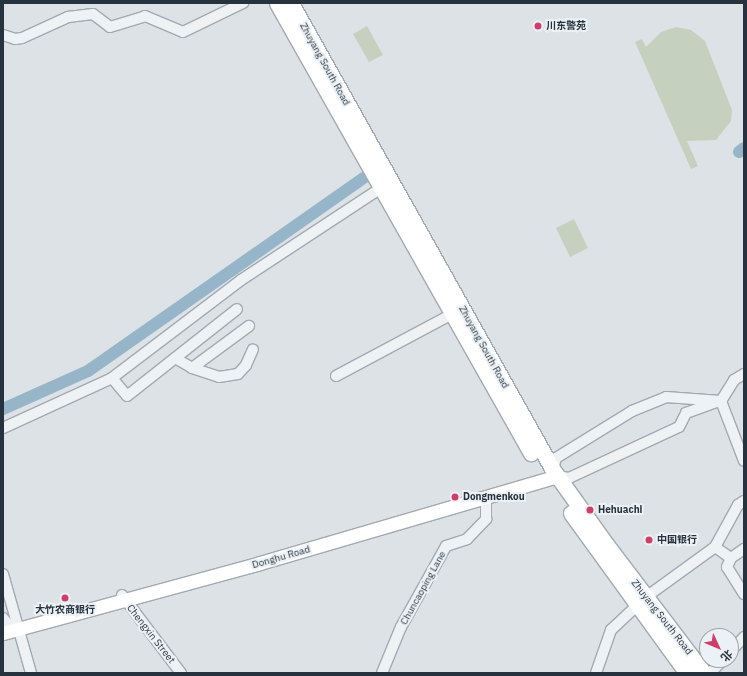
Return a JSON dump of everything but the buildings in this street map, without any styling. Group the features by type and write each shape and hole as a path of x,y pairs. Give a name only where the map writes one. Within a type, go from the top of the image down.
{"highway":[{"name":"Zhuyang South Road","path":"284,4 381,188 452,314 550,475 642,601 687,673"},
{"name":"Zhuyang South Road","path":"284,4 550,475"},
{"name":"Zhuyang South Road","path":"642,601 704,673"}],"main road":[{"name":"Donghu Road","path":"9,626 124,597 486,499 550,475"},
{"name":"Donghu Road","path":"124,597 550,475"}],"street":[{"path":"3,35 15,39 22,38 68,17 93,14 110,27 145,16 183,32 243,3"},
{"path":"3,428 112,378 241,280 381,188"},
{"path":"112,378 127,396 237,309"},
{"path":"336,376 452,314"},
{"path":"192,368 249,326"},
{"path":"175,358 192,368 219,377 238,374 246,365 254,349"},
{"path":"721,401 666,397 632,411 556,458 550,475 568,478 679,427 686,413 721,401 734,380 744,374"},
{"path":"721,401 744,461"},
{"name":"Chuncaoping Lane","path":"382,673 401,627 446,546 467,538 486,519 486,499"},
{"path":"596,673 611,630 642,601 715,547 738,505 744,501"},
{"path":"715,547 731,558"},
{"path":"744,549 731,558 727,567 744,594"},
{"path":"3,574 9,626 31,673"},
{"name":"Chengxin Street","path":"124,597 181,673"},
{"path":"3,600 9,626 24,673"}],"green space":[{"path":"367,26 383,55 369,62 353,34"},
{"path":"676,27 691,30 705,41 732,110 731,121 716,140 687,141 698,166 691,169 635,42 642,39 646,47 661,32"},
{"path":"574,219 588,248 570,257 556,228"}],"waterway":[{"path":"739,152 744,148"},
{"path":"3,409 88,371 364,178"}],"place":[{"name":"川东警苑","path":"538,26"},
{"name":"Dongmenkou","path":"455,497"},
{"name":"Hehuachi","path":"590,510"},
{"name":"中国银行","path":"649,540"},
{"name":"大竹农商银行","path":"65,598"}]}
